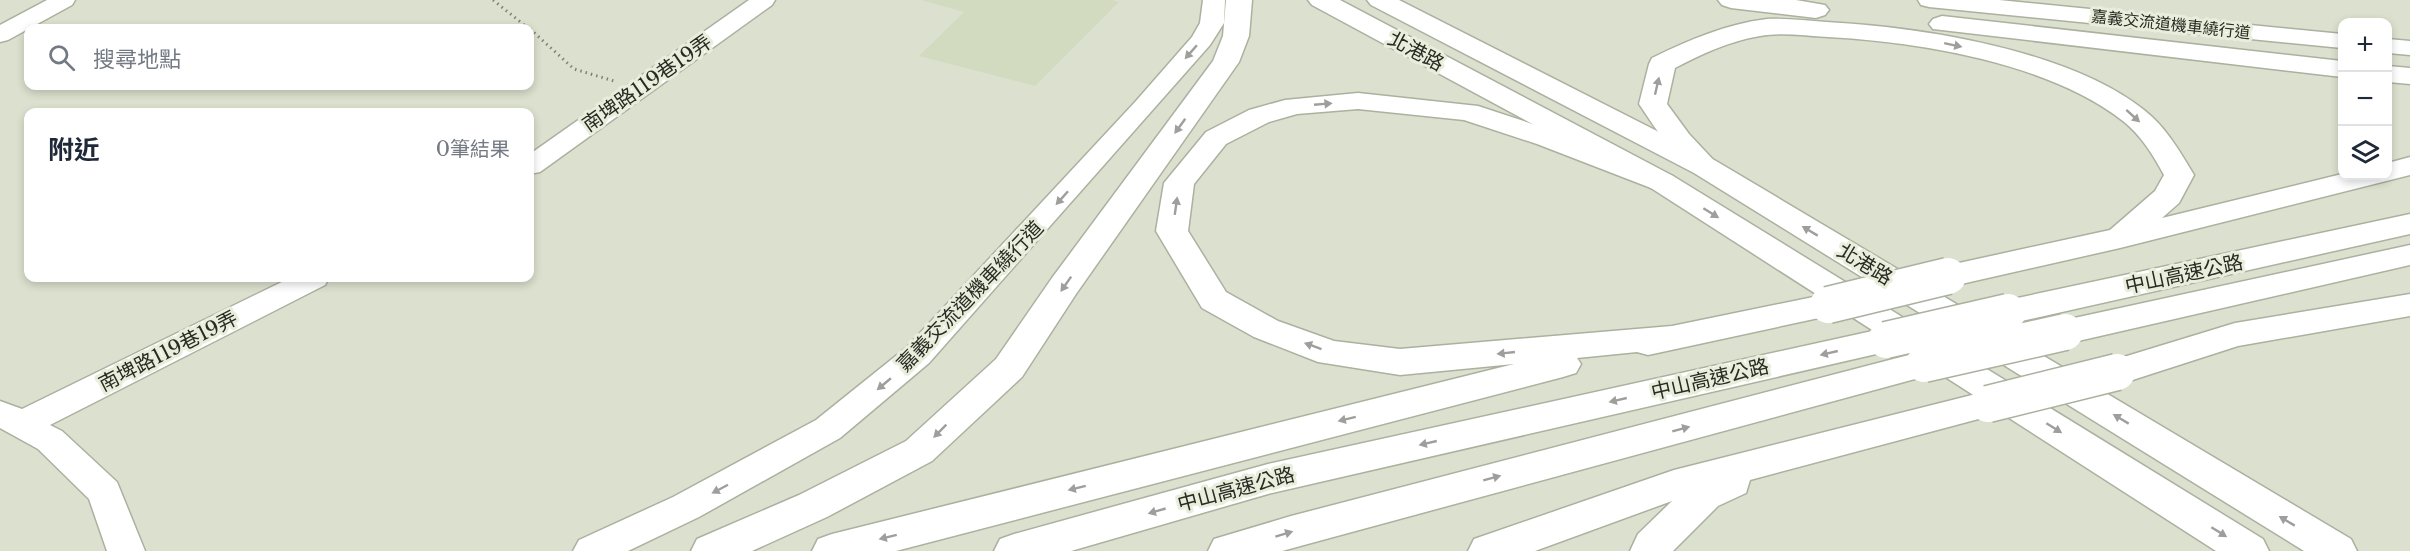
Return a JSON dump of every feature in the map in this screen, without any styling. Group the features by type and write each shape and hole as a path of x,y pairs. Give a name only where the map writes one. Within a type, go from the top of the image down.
{"main road":[{"path":"711,551 813,506 919,451 1009,368 1064,286 1226,62 1236,36 1239,0"},
{"name":"北港路","path":"1321,0 1662,182 2248,551"},
{"name":"北港路","path":"1380,0 1705,167 2337,551"},
{"path":"1731,0 2338,68"},
{"path":"1705,167 1679,140 1653,104 1662,64 1712,39 1762,28 1849,30 1905,35 2025,64 2071,81 2126,109 2159,140 2179,174 2168,196 2120,238"},
{"path":"2392,74 2410,76"},
{"path":"1662,182 1547,138 1468,112 1358,101 1295,106 1259,116 1216,138 1179,183 1172,231 1214,300 1266,329 1330,353 1400,362 1669,338"},
{"path":"2392,171 2410,166"},
{"path":"832,551 1669,338 1828,305 2120,238 2357,180"},
{"name":"中山高速公路","path":"1014,551 1268,479 2410,224"},
{"name":"中山高速公路","path":"1228,551 1303,528 1924,364 2410,255"},
{"path":"1488,551 1674,485 1799,451 2117,372 2235,336 2410,305"},
{"path":"2235,336 2394,320 2410,321"},
{"path":"1650,551 1652,546 1704,495 1799,451"}],"street":[{"path":"0,20 36,0"},
{"path":"0,35 64,0"},
{"name":"南埤路119巷19弄","path":"534,163 764,0"},
{"name":"嘉義交流道機車繞行道","path":"592,551 686,507 828,429 918,355 1122,132 1202,40 1212,23 1214,0"},
{"name":"嘉義交流道機車繞行道","path":"1929,0 2338,41"},
{"path":"2392,46 2410,48"},
{"name":"南埤路119巷19弄","path":"11,419 305,282"},
{"path":"11,419 50,440 104,492 126,551"}],"path":[{"path":"493,0 523,24"},
{"path":"534,33 574,69 638,89"}],"shaded area":[{"path":"921,0 1112,0 1119,2 1035,86 919,56 964,12"}]}
